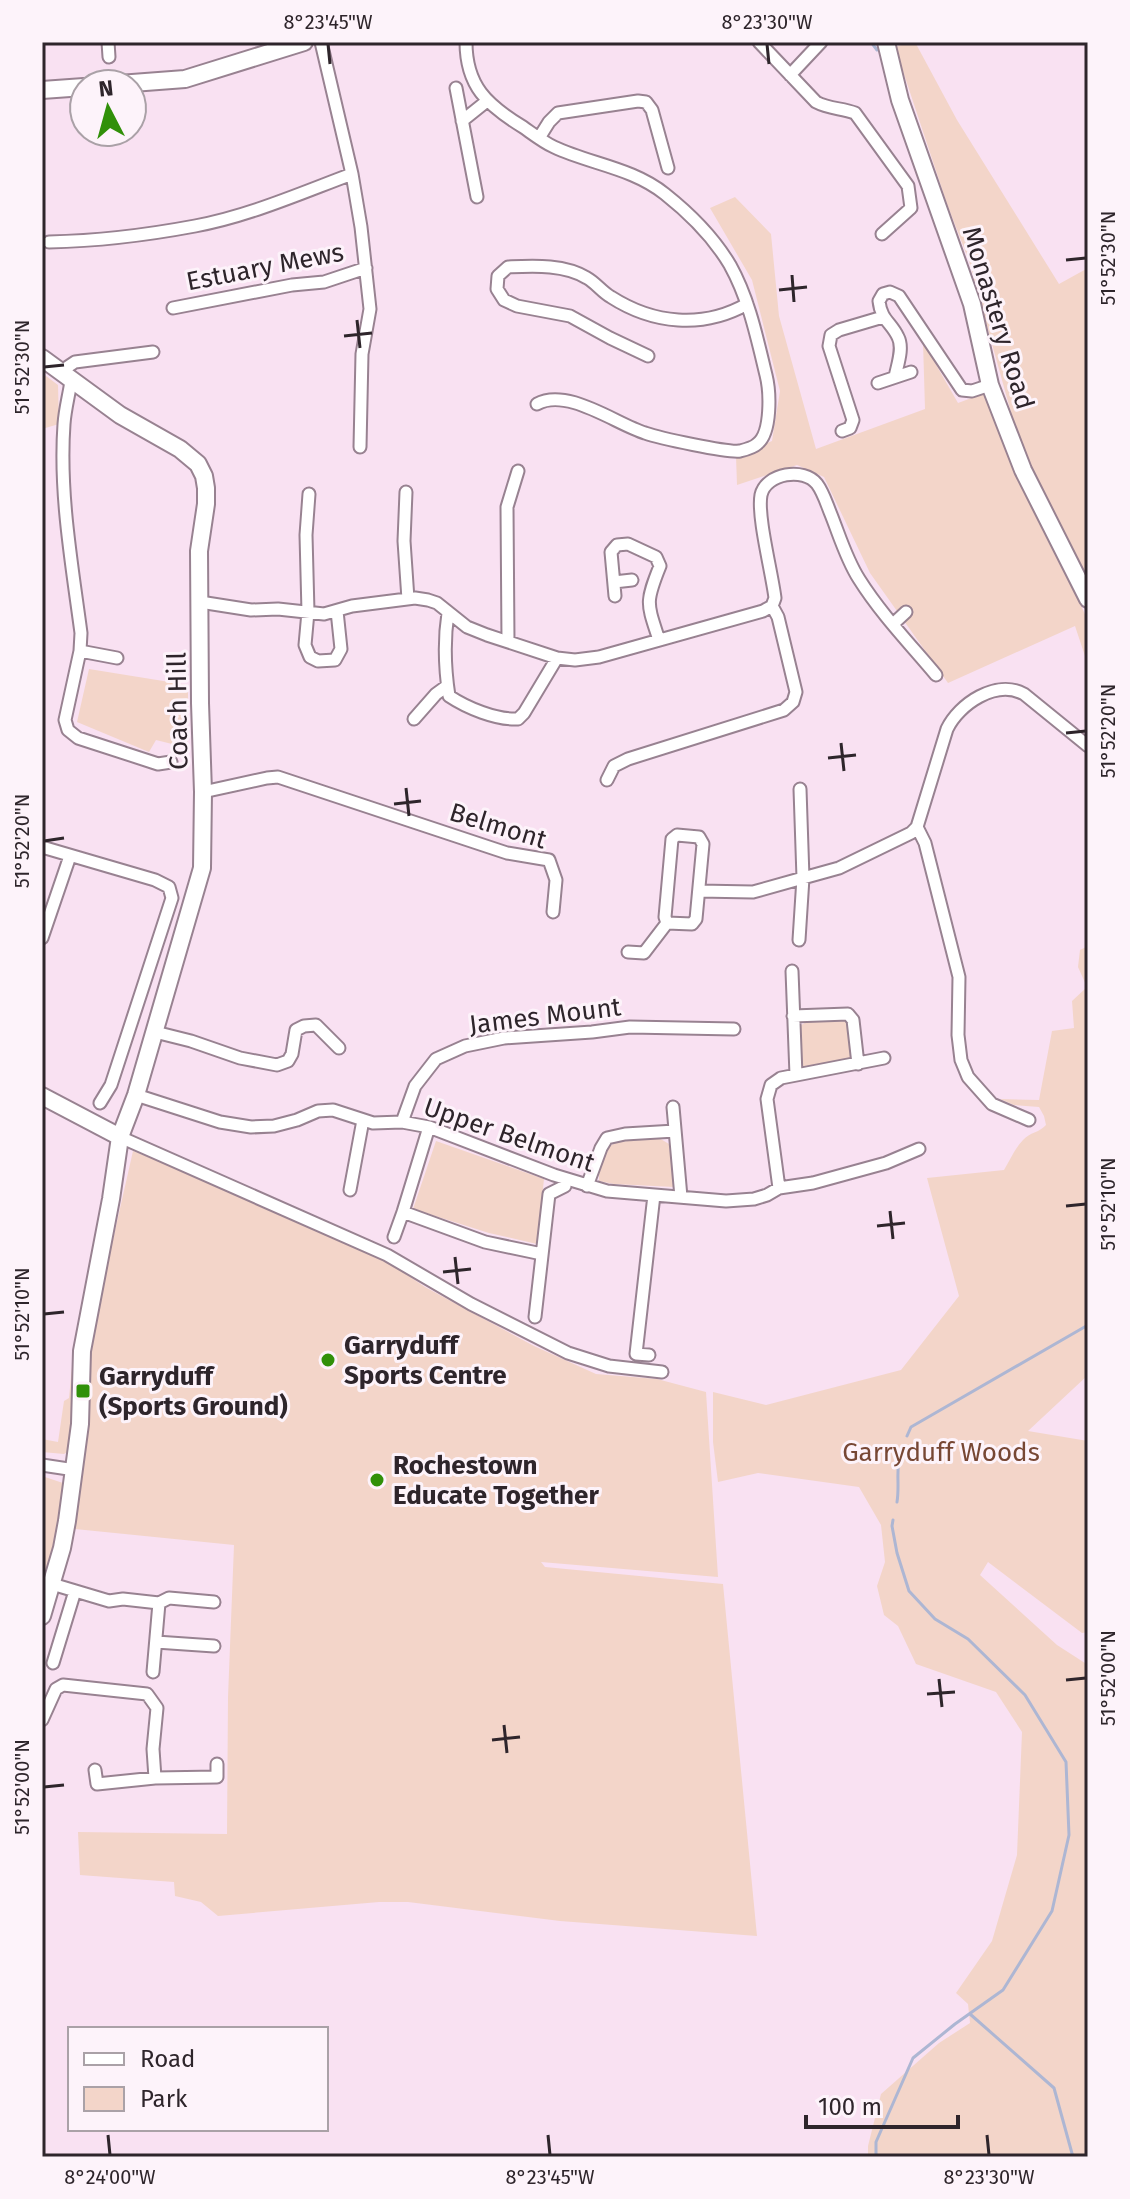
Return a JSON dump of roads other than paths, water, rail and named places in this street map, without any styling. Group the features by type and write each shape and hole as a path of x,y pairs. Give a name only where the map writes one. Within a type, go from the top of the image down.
{"street":[{"path":"108,42 109,57"},
{"path":"148,82 185,79 304,42"},
{"path":"321,42 352,174 370,309 362,354 360,447"},
{"path":"466,42 466,60 473,82 487,101 553,147 601,163 662,191 691,216 730,265 755,327 770,391 766,432 758,444 740,451 644,433 564,400 545,400 537,404"},
{"path":"759,42 816,102 827,108 855,113 908,186 911,208 882,234"},
{"path":"790,75 821,42"},
{"name":"Monastery Road","path":"886,42 900,100 972,304 990,385 1023,470 1088,599"},
{"path":"42,90 68,88"},
{"path":"456,88 477,197"},
{"path":"462,121 487,101"},
{"path":"539,138 558,113 646,102 652,110 668,168"},
{"path":"49,242 197,226 239,215 352,174"},
{"path":"648,356 570,316 517,306 504,300 497,289 498,276 508,267 559,268 586,277 608,296 630,308 681,321 702,321 747,304"},
{"name":"Estuary Mews","path":"173,308 292,285 324,282 366,268"},
{"path":"895,377 899,337 883,317 879,301 883,294 890,292 899,296 962,390 972,391 990,385"},
{"path":"842,431 850,428 853,420 829,346 831,335 883,317"},
{"path":"153,352 75,362 65,376 66,519 81,633 65,720 68,730 78,738 158,764 171,762"},
{"name":"Coach Hill","path":"42,358 120,415 180,449 198,464 206,488 199,551 202,868 136,1095 120,1137 84,1340 75,1470 62,1548 42,1616"},
{"path":"878,383 911,372"},
{"path":"508,640 507,507 518,471"},
{"path":"200,602 251,610 278,609 324,614 352,606 408,599 428,600 437,603 467,627 557,658 575,660 599,657 772,606 775,598 761,513 762,493 772,480 785,475 799,475 811,478 817,484 858,578 936,675"},
{"path":"406,492 404,541 408,599"},
{"path":"309,494 305,645 310,657 320,662 335,660 341,649 337,611"},
{"path":"615,596 611,552 617,545 628,544 656,557 660,566 649,593 648,606 659,640"},
{"path":"614,582 632,580"},
{"path":"607,780 614,766 628,759 784,710 792,704 796,692 778,617 772,606"},
{"path":"893,624 906,612"},
{"path":"448,613 447,686 449,696 460,704 507,719 518,719 557,658"},
{"path":"80,651 117,658"},
{"path":"414,719 447,686"},
{"path":"699,891 753,892 839,868 911,833 917,827 952,719 992,690 1015,689 1024,694 1088,746"},
{"name":"Belmont","path":"203,792 278,777 507,853 549,860 556,880 553,912"},
{"path":"799,940 803,878 800,789"},
{"path":"917,827 925,843 959,977 958,1035 961,1060 969,1081 992,1104 1029,1120"},
{"path":"677,835 699,837 703,844 696,919 692,924 667,923 672,839 677,835"},
{"path":"42,847 155,880 169,887 172,898 111,1085 100,1103"},
{"path":"42,938 70,856"},
{"path":"628,952 644,953 667,923"},
{"path":"792,971 796,1075"},
{"path":"793,1016 848,1014 853,1020 858,1064"},
{"path":"155,1032 240,1058 277,1065 288,1061 296,1030 304,1026 316,1025 339,1048"},
{"name":"James Mount","path":"402,1122 415,1086 436,1059 465,1046 504,1038 630,1027 734,1029"},
{"path":"779,1188 767,1099 771,1085 781,1078 884,1058"},
{"name":"Upper Belmont","path":"136,1095 220,1122 251,1127 274,1126 318,1111 333,1110 373,1123 402,1122 429,1127 554,1175 607,1191 726,1201 754,1199 779,1188 813,1183 886,1163 919,1149"},
{"path":"42,1096 120,1137 387,1255 471,1304 568,1353 609,1366 662,1372"},
{"path":"673,1107 681,1197"},
{"path":"350,1190 363,1120"},
{"path":"394,1237 429,1127"},
{"path":"587,1186 607,1138 675,1131"},
{"path":"535,1317 549,1194 565,1186"},
{"path":"649,1355 636,1354 654,1195"},
{"path":"403,1212 485,1242 542,1254"},
{"path":"42,1465 75,1470"},
{"path":"52,1584 109,1601 123,1599 159,1603 169,1598 214,1602"},
{"path":"53,1663 75,1591"},
{"path":"153,1672 159,1603"},
{"path":"156,1642 214,1646"},
{"path":"42,1720 56,1689 63,1685 147,1694 157,1708 153,1749 155,1778"},
{"path":"95,1770 97,1784 155,1778 217,1777 217,1764"}],"waterway":[{"path":"871,42 877,50"},
{"path":"907,1436 911,1427 1088,1325"},
{"path":"897,1502 901,1451"},
{"path":"876,2157 876,2142 913,2058 1003,1990 1052,1911 1069,1835 1066,1762 1025,1695 968,1639 935,1619 909,1591 897,1553 893,1520"},
{"path":"970,2014 1054,2088 1073,2157"}],"place":[{"name":"Garryduff Sports Centre","path":"328,1360"},
{"name":"Garryduff (Sports Ground)","path":"83,1391"},
{"name":"Rochestown Educate Together","path":"377,1480"}],"park label":[{"name":"Garryduff Woods","path":"941,1452"}]}
